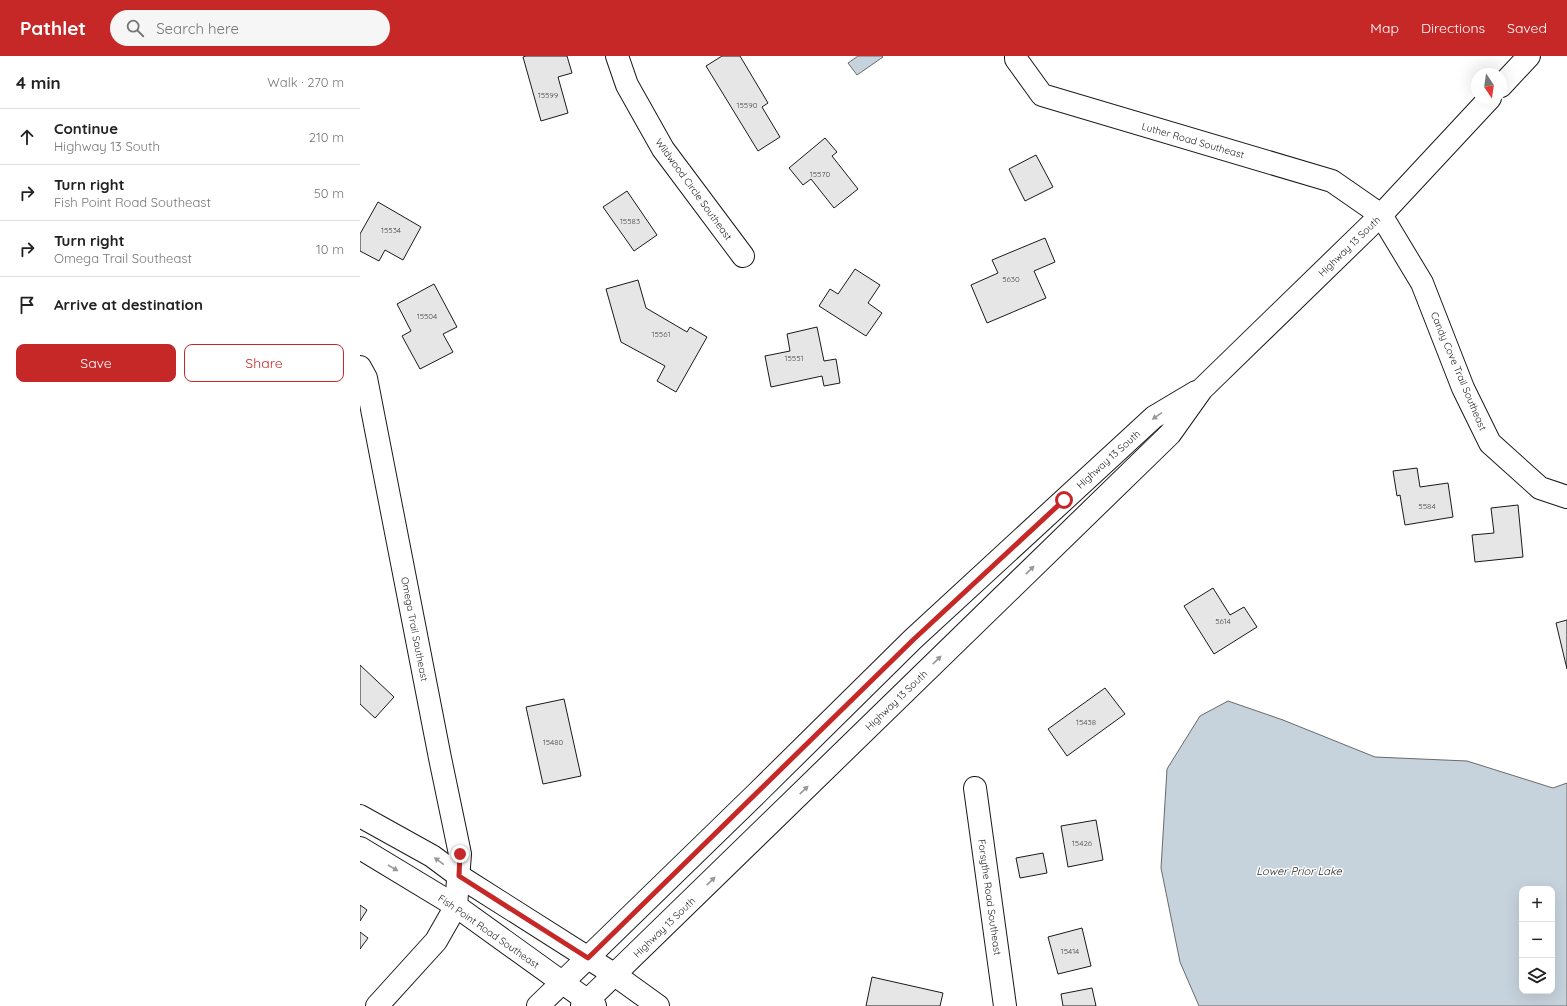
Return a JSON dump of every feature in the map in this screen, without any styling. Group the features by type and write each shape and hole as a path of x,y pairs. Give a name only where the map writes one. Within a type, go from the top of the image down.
{"street":[{"name":"Wildwood Circle Southeast","path":"617,56 628,85 663,149 743,256"},
{"name":"Luther Road Southeast","path":"1016,56 1016,59 1042,95 1332,181 1381,215"},
{"path":"1507,80 1529,56"},
{"name":"Highway 13 South","path":"588,1004 615,975 1170,434 1202,389 1381,215 1484,104"},
{"name":"Candy Cove Trail Southeast","path":"1381,215 1422,283 1464,388 1490,443 1540,488 1567,497"},
{"name":"Omega Trail Southeast","path":"360,367 366,378 460,854 458,891"},
{"name":"Highway 13 South","path":"538,1006 913,640 1046,516 1154,417 1202,389"},
{"name":"Forsythe Road Southeast","path":"975,788 1005,1006"},
{"name":"Fish Point Road Southeast","path":"360,816 432,856 458,891 562,983 588,1004"},
{"name":"Fish Point Road Southeast","path":"360,848 458,891 588,958 615,975 658,1006"},
{"path":"377,1006 436,942 458,891"}],"water":[{"path":"858,56 883,57 857,75 848,63"},
{"name":"Lower Prior Lake","path":"1228,701 1283,720 1375,757 1467,761 1553,788 1567,783 1567,1006 1199,1006 1180,962 1161,868 1167,769 1200,716"}],"building":[{"path":"567,56 572,73 558,77 568,113 541,121 523,57"},
{"path":"722,56 740,56 768,103 762,107 780,137 758,151 706,66"},
{"path":"825,138 837,152 832,156 858,189 834,208 811,179 803,185 789,168"},
{"path":"1036,155 1053,187 1025,201 1009,169"},
{"path":"627,191 657,235 634,251 603,207"},
{"path":"378,202 421,227 403,260 385,250 379,261 360,251 360,234"},
{"path":"1045,238 1055,262 1034,271 1046,298 987,323 971,285 998,273 992,260"},
{"path":"855,269 880,285 868,303 882,313 866,336 819,306 830,289 838,294"},
{"path":"638,280 646,308 687,332 690,327 707,337 676,392 657,381 665,366 621,342 606,289"},
{"path":"434,284 457,327 443,334 453,352 420,369 402,336 411,331 397,304"},
{"path":"817,327 824,361 836,359 840,383 824,386 822,376 771,387 765,356 790,351 787,334"},
{"path":"1417,468 1420,487 1448,483 1453,517 1405,525 1400,495 1397,496 1393,471"},
{"path":"1518,505 1523,557 1475,562 1472,535 1494,533 1491,508"},
{"path":"1213,588 1230,615 1244,607 1257,627 1214,654 1184,606"},
{"path":"1567,620 1567,669 1556,623"},
{"path":"360,665 394,697 375,718 360,704"},
{"path":"1105,688 1125,714 1067,756 1048,729"},
{"path":"564,699 581,776 543,784 526,707"},
{"path":"1096,820 1103,860 1068,867 1061,826"},
{"path":"1043,853 1047,873 1020,878 1016,858"},
{"path":"360,905 367,910 360,921"},
{"path":"1082,928 1091,966 1058,974 1048,937"},
{"path":"360,932 368,938 360,949"},
{"path":"872,977 943,993 940,1006 866,1006"},
{"path":"1092,988 1096,1006 1063,1006 1061,994"}],"route":[{"path":"460,854 459,876 588,958 913,640 1064,500"}]}
